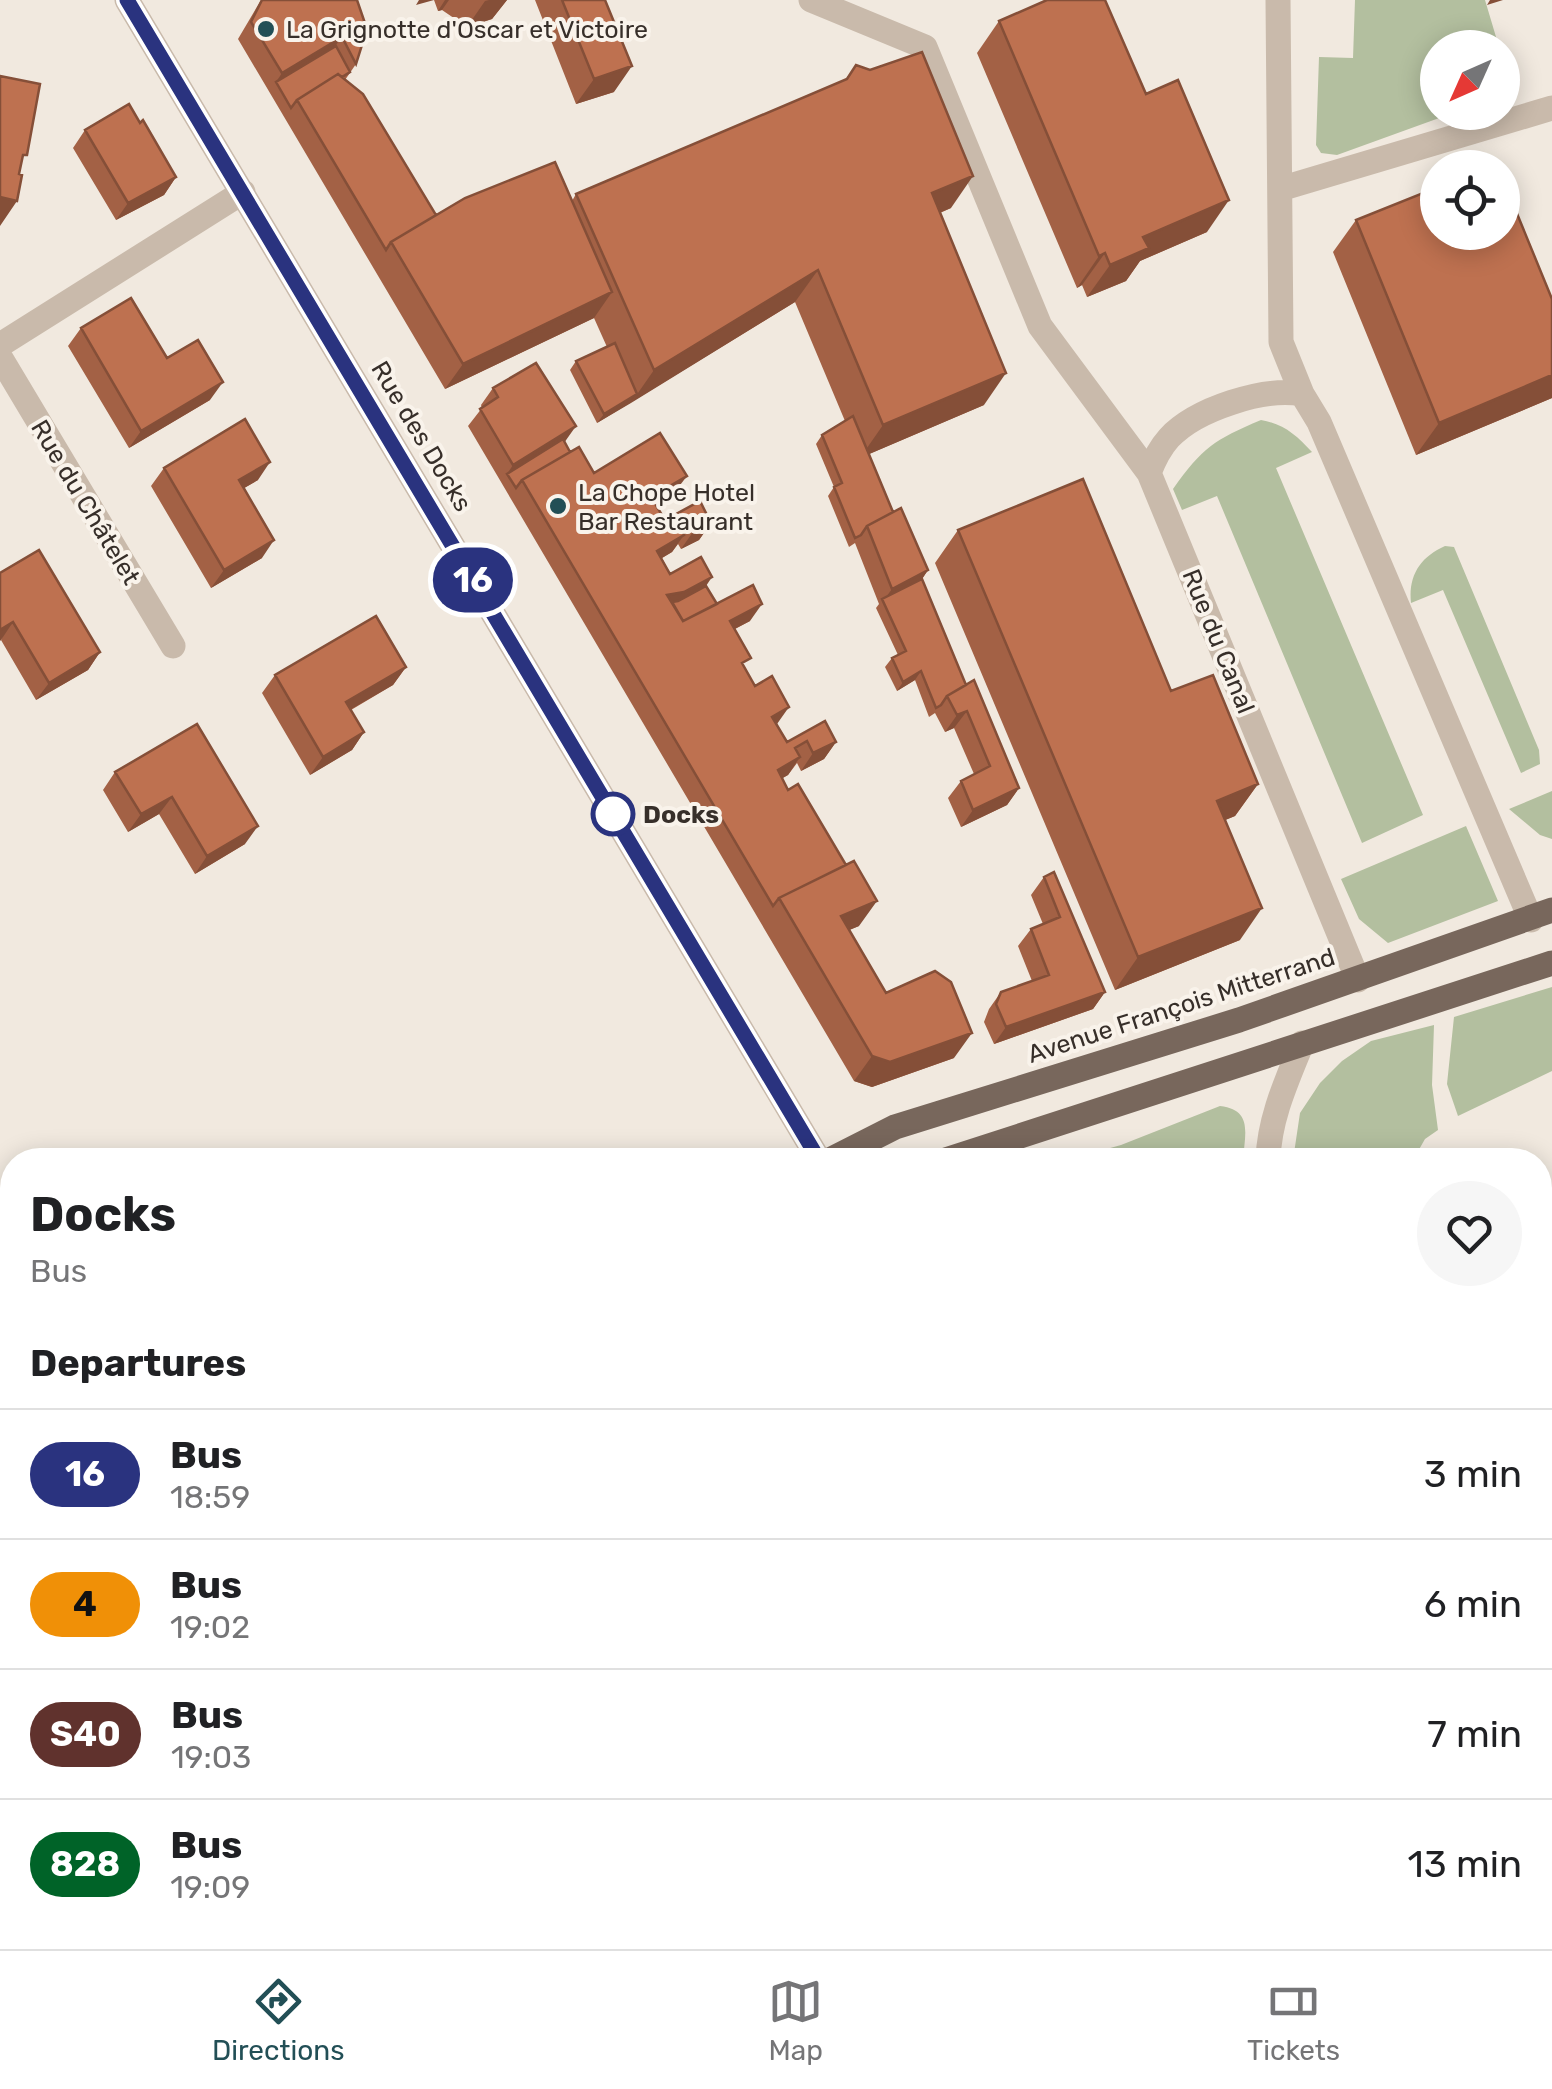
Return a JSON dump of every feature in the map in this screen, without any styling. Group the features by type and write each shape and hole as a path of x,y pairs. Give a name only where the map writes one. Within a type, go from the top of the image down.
{"main road":[{"name":"Avenue François Mitterrand","path":"854,1148 895,1127 1358,980 1541,915"},
{"path":"982,1148 1552,963"}],"street":[{"name":"Rue des Docks","path":"128,0 812,1148"},
{"name":"Rue du Canal","path":"811,0 925,47 1040,326 1150,472 1358,980"},
{"path":"1278,0 1281,342 1541,915"},
{"path":"1280,189 1552,108"},
{"path":"0,345 243,192"},
{"name":"Rue du Châtelet","path":"0,357 172,646"},
{"path":"1150,472 1170,437 1190,422 1246,398 1284,391 1302,394"},
{"path":"1268,1148 1302,1042"}],"green space":[{"path":"1355,0 1485,0 1494,30 1420,30 1420,125 1337,155 1321,153 1316,145 1319,57 1353,58"},
{"path":"1261,420 1289,431 1312,452 1276,468 1423,815 1362,843 1217,496 1182,510 1173,489 1211,446"},
{"path":"1445,546 1454,547 1539,750 1540,764 1521,773 1443,590 1411,603 1418,569"},
{"path":"1552,791 1552,839 1540,835 1509,809"},
{"path":"1466,826 1498,901 1388,943 1359,919 1341,879"},
{"path":"1552,987 1552,1071 1458,1116 1447,1084 1454,1017"},
{"path":"1434,1025 1432,1085 1438,1130 1420,1148 1295,1148 1300,1113 1320,1083 1371,1041"},
{"path":"1220,1106 1238,1112 1245,1124 1244,1148 1110,1148"}],"building":[{"path":"262,0 357,0 367,29 356,64 342,37 282,73 251,22"},
{"path":"562,0 605,0 632,66 594,79"},
{"path":"1047,0 1105,0 1146,94 1178,80 1229,200 1143,237 1149,248 1110,265 1105,253 1099,256 999,21"},
{"path":"336,46 350,72 342,77 338,74 291,108 276,82"},
{"path":"922,52 973,176 932,193 1006,373 883,425 818,270 654,370 576,194 847,79 856,65 870,70"},
{"path":"338,74 363,94 436,215 391,242 386,250 297,100"},
{"path":"0,76 40,84 27,155 23,155 19,174 22,175 17,201 0,197"},
{"path":"129,104 140,123 143,120 176,177 128,203 85,130"},
{"path":"555,162 612,292 463,364 391,242 465,198"},
{"path":"1420,194 1420,250 1520,250 1520,221 1552,299 1552,375 1439,423 1356,220"},
{"path":"131,298 167,358 198,340 223,382 141,431 81,328"},
{"path":"615,343 637,394 604,414 576,361"},
{"path":"536,363 576,426 513,465 480,409 498,397 493,388"},
{"path":"853,416 893,512 867,526 855,538 834,487 842,483 822,435"},
{"path":"245,419 270,462 239,480 274,540 224,570 164,468"},
{"path":"660,433 687,476 651,497 665,520 700,501 711,523 693,532 688,523 680,527 684,535 657,551 670,574 701,557 712,577 684,592 667,595 683,621 753,585 762,604 730,621 751,658 742,663 755,686 772,676 789,707 772,717 787,742 825,721 836,742 813,753 807,741 795,748 800,757 778,770 788,790 798,784 846,865 779,898 773,906 522,480 579,447 594,473"},
{"path":"563,439 570,452 522,480 516,488 507,474"},
{"path":"1083,479 1171,691 1213,675 1258,784 1217,801 1262,908 1138,957 958,530"},
{"path":"901,508 928,570 892,589 867,526"},
{"path":"39,550 100,652 49,683 13,622 0,630 0,573"},
{"path":"922,579 966,685 936,708 921,671 903,682 892,658 906,651 882,599"},
{"path":"706,586 717,604 683,621 672,602"},
{"path":"376,616 406,667 346,702 364,732 323,757 275,675"},
{"path":"974,680 1019,788 973,810 961,781 990,766 967,711 957,715 947,696"},
{"path":"197,724 258,826 207,856 172,797 141,814 115,772"},
{"path":"854,861 877,901 841,916 886,993 935,971 951,982 972,1033 890,1062 872,1056 779,898"},
{"path":"1054,872 1105,992 1006,1027 996,1004 1001,992 1049,975 1031,929 1060,917 1044,877"}],"bus line":[{"name":"16","path":"127,0 812,1148"}],"place":[{"name":"La Grignotte d'Oscar et Victoire","path":"266,29"},
{"name":"La Chope Hotel Bar Restaurant","path":"558,506"},
{"name":"Docks","path":"613,814"}]}
